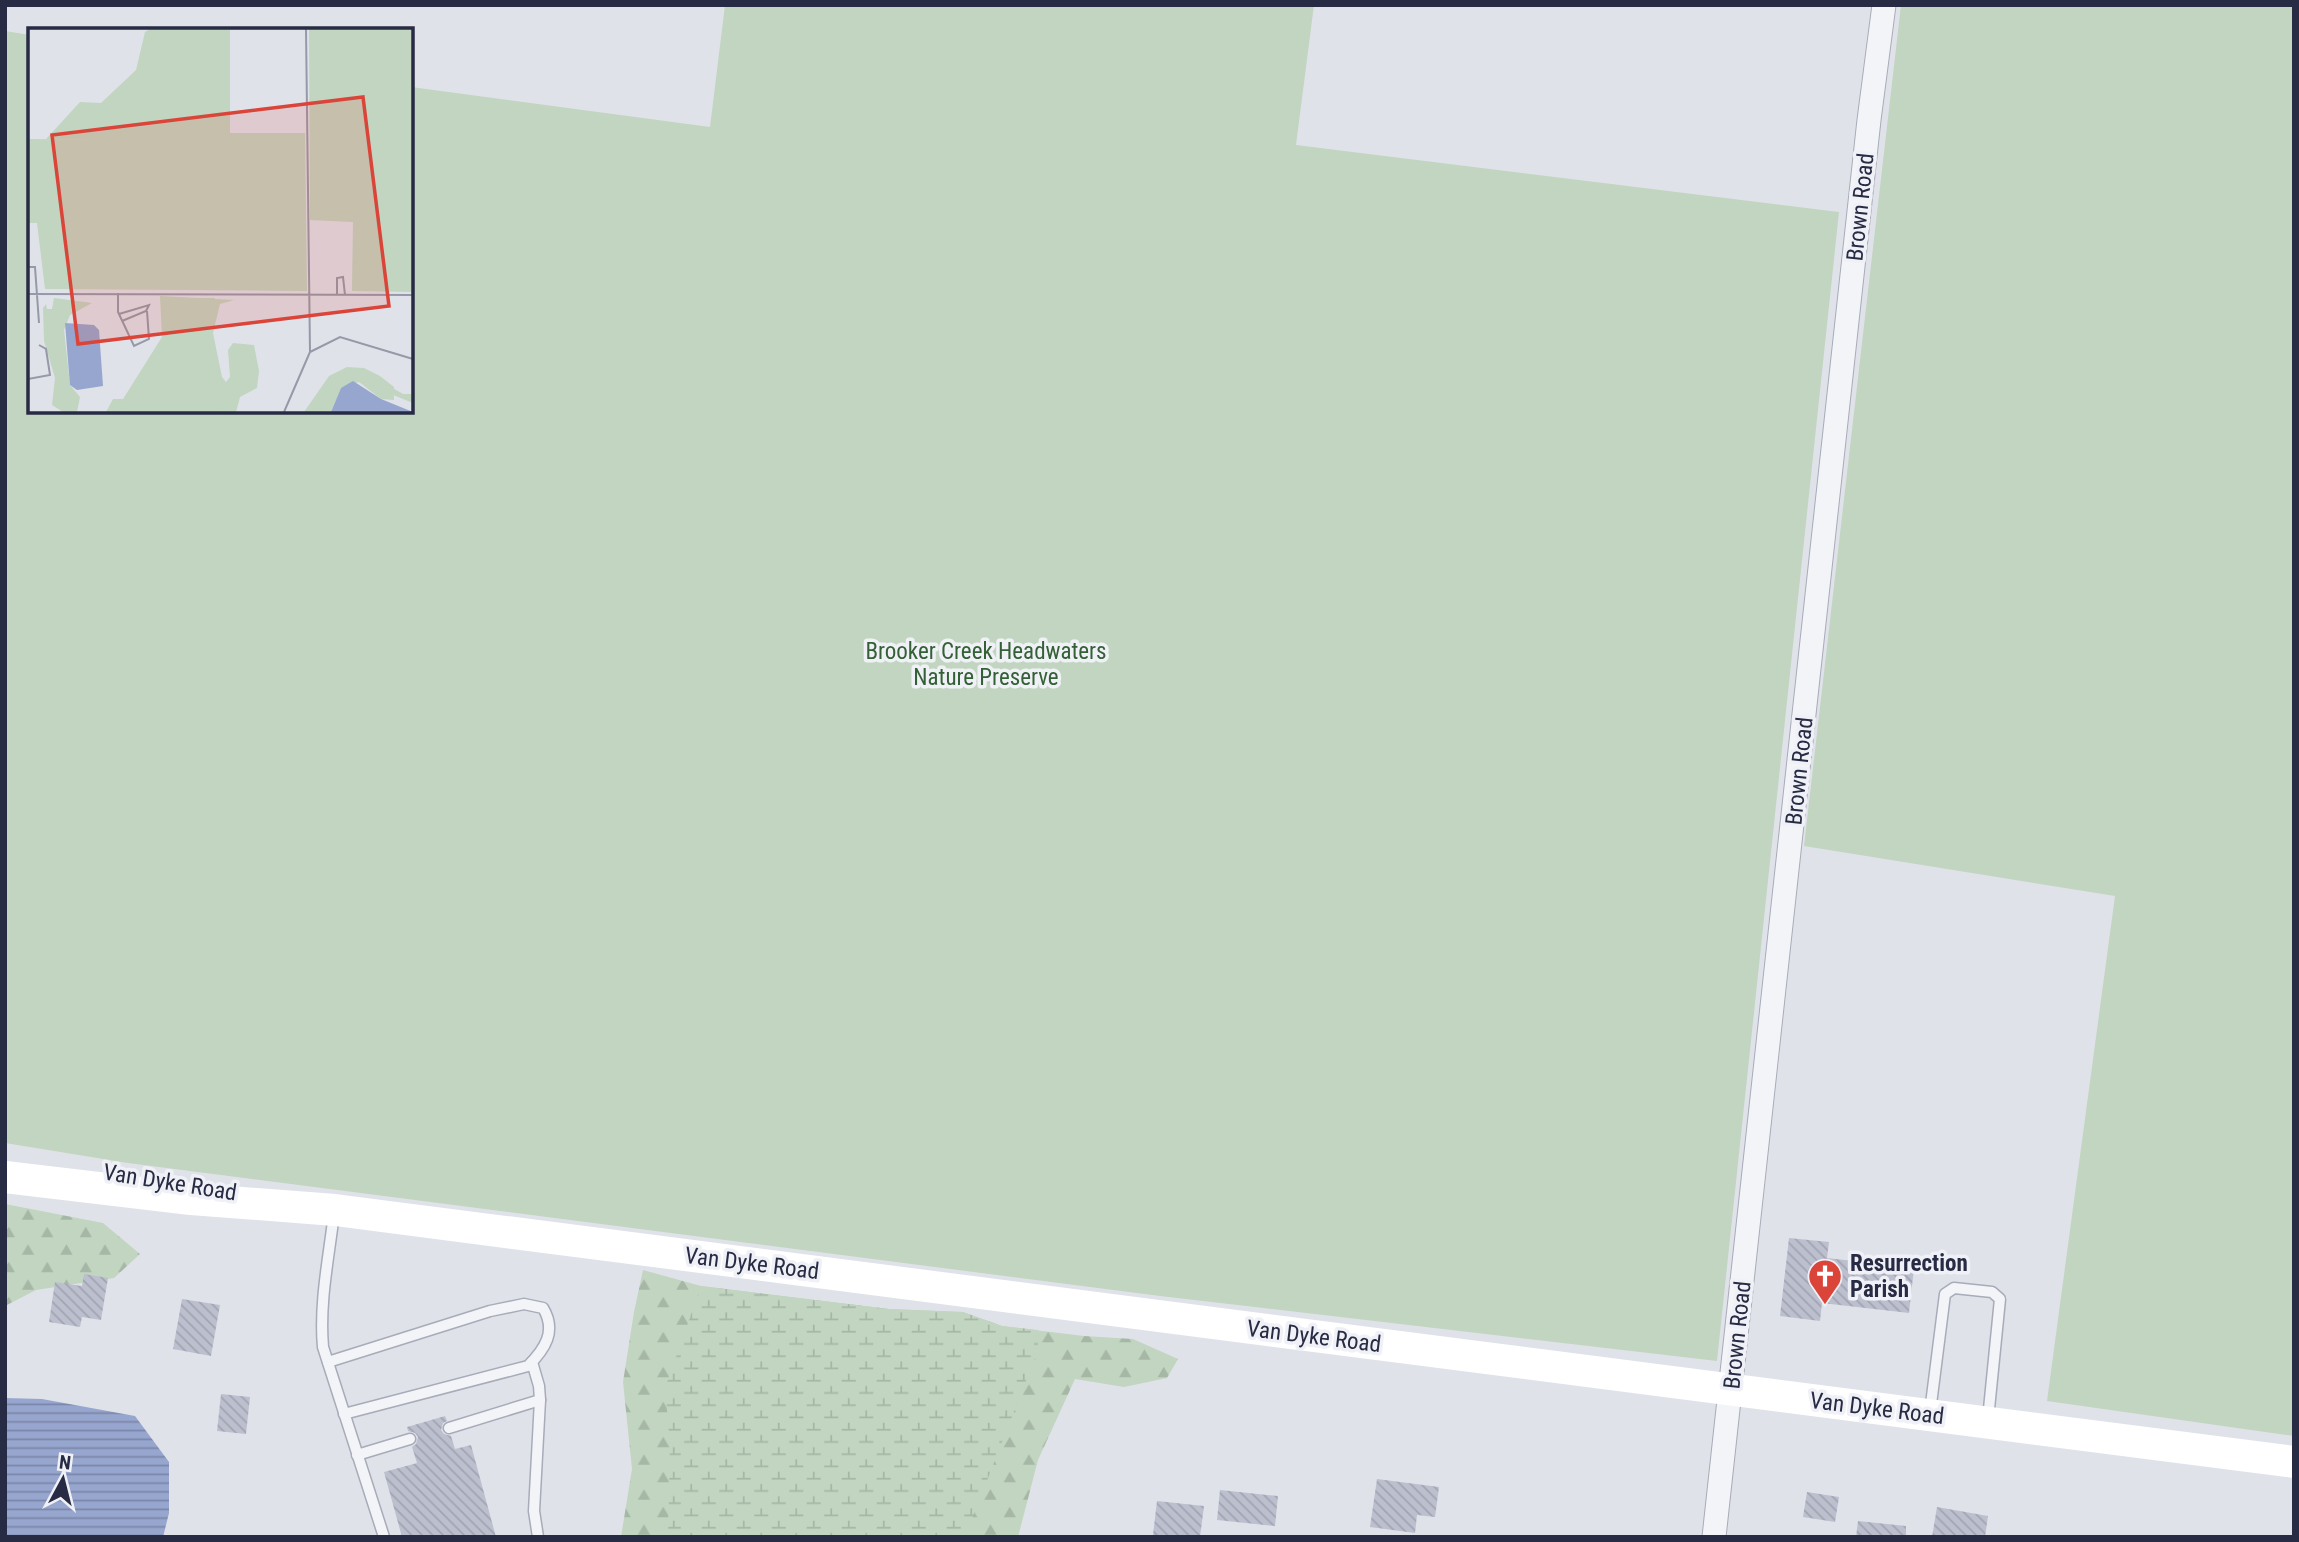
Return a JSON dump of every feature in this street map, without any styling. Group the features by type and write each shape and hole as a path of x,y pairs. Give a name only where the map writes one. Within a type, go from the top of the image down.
{"main road":[{"name":"Van Dyke Road","path":"5,1158 195,1184 335,1210"},
{"name":"Van Dyke Road","path":"5,1177 191,1199 335,1210 2294,1462"}],"street":[{"name":"Brown Road","path":"1714,1537 1869,120 1884,5"}],"lane":[{"path":"335,1210 321,1323 323,1346 384,1537"},
{"path":"1930,1415 1945,1294 1954,1288 1992,1292 2000,1299 1987,1422"},
{"path":"328,1362 491,1311 524,1304 543,1308 550,1320 548,1336 538,1356 528,1366 344,1414"},
{"path":"532,1362 541,1400 534,1511 538,1537"},
{"path":"449,1428 541,1400"},
{"path":"357,1455 410,1439"}],"green space":[{"name":"Brooker Creek Headwaters Nature Preserve","path":"725,5 1314,5 1296,145 1839,212 1717,1361 1160,1296 128,1163 5,1143 5,31 28,35 28,413 413,413 413,87 710,127"},
{"path":"1901,5 2294,5 2294,1436 2047,1401 2115,896 1804,846"},
{"path":"5,1204 103,1223 140,1254 114,1278 36,1290 5,1306"},
{"path":"643,1270 701,1286 889,1309 963,1312 1002,1326 1133,1339 1178,1359 1167,1378 1124,1387 1075,1379 1038,1460 1018,1537 621,1537 632,1469 623,1382"},
{"path":"701,1286 889,1309 963,1312 1002,1326 1038,1330 1038,1350 965,1537 668,1537 670,1445 665,1388"}],"water":[{"path":"5,1398 42,1399 135,1416 169,1462 169,1513 163,1537 5,1537"}],"building":[{"path":"1789,1238 1829,1242 1827,1258 1914,1268 1909,1313 1822,1303 1820,1321 1780,1316"},
{"path":"84,1274 108,1278 101,1320 82,1317 80,1327 49,1322 55,1282 82,1286"},
{"path":"182,1299 220,1305 211,1356 173,1349"},
{"path":"221,1394 250,1397 246,1434 217,1431"},
{"path":"445,1416 447,1421 443,1423 441,1430 451,1436 455,1449 471,1445 496,1537 402,1537 384,1472 417,1463 412,1447 418,1437 408,1431 407,1427"},
{"path":"1377,1479 1439,1487 1435,1517 1417,1515 1415,1533 1370,1527"},
{"path":"1220,1490 1278,1496 1275,1526 1217,1520"},
{"path":"1807,1492 1839,1497 1835,1522 1803,1517"},
{"path":"1157,1501 1204,1506 1200,1537 1153,1535"},
{"path":"1937,1507 1988,1516 1985,1537 1932,1537"},
{"path":"1858,1521 1906,1526 1906,1537 1856,1537"}],"place":[{"name":"Resurrection Parish","path":"1825,1306"}]}
